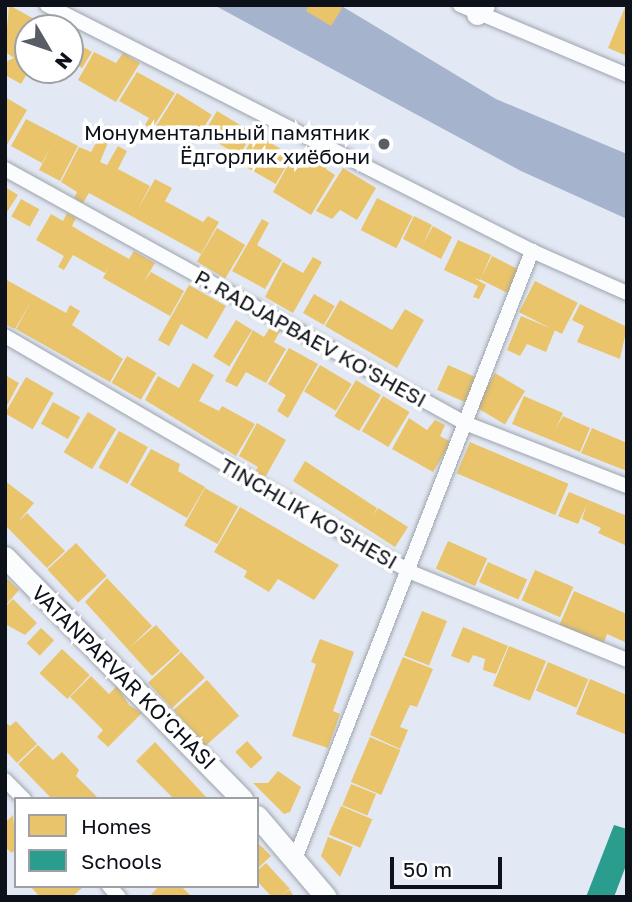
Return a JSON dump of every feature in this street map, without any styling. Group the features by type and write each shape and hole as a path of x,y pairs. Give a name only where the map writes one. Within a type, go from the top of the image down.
{"street":[{"path":"47,5 532,251 627,293"},
{"path":"474,8 627,75"},
{"name":"P. RADJAPBAEV KO'SHESI","path":"5,169 465,424 627,486"},
{"path":"295,859 532,251"},
{"name":"TINCHLIK KO'SHESI","path":"5,336 408,571 627,660"},
{"name":"VATANPARVAR KO'CHASI","path":"5,556 240,797"},
{"path":"5,780 21,797"},
{"path":"259,818 326,897"}],"water":[{"path":"214,5 340,5 496,99 627,154 627,219 521,171"}],"building: Homes":[{"path":"9,5 25,14 14,14 14,58 5,52"},
{"path":"309,5 344,5 331,26 306,11"},
{"path":"627,5 627,56 608,48"},
{"path":"84,47 92,52 84,65"},
{"path":"94,52 116,63 123,53 140,63 116,102 84,83 84,70"},
{"path":"14,58 14,80 5,75 5,62"},
{"path":"137,72 175,93 152,129 145,125 149,118 119,101"},
{"path":"177,93 212,115 191,148 156,126"},
{"path":"5,97 27,110 5,148"},
{"path":"217,111 253,133 239,156 203,134"},
{"path":"26,119 78,146 60,181 39,170 51,147 42,163 11,146"},
{"path":"255,134 292,155 276,184 238,163"},
{"path":"100,136 109,140 100,162 107,165 118,146 127,151 118,169 150,186 137,211 155,179 172,188 165,201 203,222 208,216 219,222 201,254 89,193 83,203 74,198 77,192 61,182 79,147 91,152"},
{"path":"316,154 330,162 326,169 335,175 311,215 273,192 293,156 308,166"},
{"path":"343,168 376,188 357,220 340,210 332,219 316,211"},
{"path":"5,187 18,195 5,215"},
{"path":"377,198 413,216 396,248 361,230"},
{"path":"21,199 39,209 30,227 11,216"},
{"path":"67,213 76,218 72,226 129,259 134,251 155,263 143,283 151,272 184,291 170,316 103,278 109,266 105,273 73,255 64,270 58,267 64,256 36,240 51,214 63,221"},
{"path":"414,216 432,225 423,244 433,226 452,237 441,259 403,239"},
{"path":"262,219 269,223 257,245 282,260 265,289 232,271"},
{"path":"217,228 245,245 225,278 197,261"},
{"path":"458,240 491,255 480,280 474,278 486,285 479,299 473,297 478,286 444,270"},
{"path":"492,256 524,272 512,296 480,279"},
{"path":"313,257 322,262 293,313 265,297 283,262 303,273"},
{"path":"5,279 66,313 70,305 80,311 72,325 123,359 110,382 16,329 33,298 15,329 5,324"},
{"path":"535,281 578,303 562,334 519,312"},
{"path":"189,285 226,306 207,339 181,324 169,346 158,340"},
{"path":"314,294 335,306 324,325 303,313"},
{"path":"340,300 392,330 405,309 424,320 397,368 325,326"},
{"path":"580,304 627,327 620,359 577,342 584,326 572,320"},
{"path":"521,316 555,330 546,352 527,344 520,356 507,350"},
{"path":"236,320 252,330 229,367 213,356"},
{"path":"271,326 280,331 274,342 286,349 266,383 246,372 237,387 225,381 253,330 264,337"},
{"path":"289,348 318,364 288,418 277,411 286,395 268,384"},
{"path":"127,356 156,373 141,400 112,383"},
{"path":"193,363 214,375 199,401 219,411 222,406 255,424 236,456 145,400 158,376 179,388"},
{"path":"320,365 352,384 336,411 304,392"},
{"path":"448,365 479,379 468,403 437,390"},
{"path":"495,373 525,391 505,424 475,406"},
{"path":"5,375 19,383 5,409"},
{"path":"26,377 54,393 33,429 5,413"},
{"path":"356,380 381,395 359,431 334,416"},
{"path":"383,396 410,412 388,447 362,431"},
{"path":"524,396 563,413 556,428 563,416 590,428 580,452 512,424"},
{"path":"53,402 80,417 68,439 41,424"},
{"path":"88,412 116,429 92,469 64,452"},
{"path":"409,418 427,430 435,420 445,425 440,436 451,442 433,472 392,449"},
{"path":"257,423 286,440 262,483 252,477 258,467 239,456"},
{"path":"592,428 627,443 627,471 581,453"},
{"path":"119,431 148,447 128,484 99,468"},
{"path":"470,442 568,484 555,515 457,473"},
{"path":"151,449 180,464 178,471 205,487 187,518 130,485"},
{"path":"305,461 377,508 372,517 378,508 408,527 395,547 293,481"},
{"path":"5,481 34,503 18,522 27,513 65,551 47,568 5,525"},
{"path":"205,488 238,506 217,544 184,526"},
{"path":"569,492 627,516 627,546 598,533 601,528 582,519 587,504 578,524 558,516"},
{"path":"240,507 339,565 314,600 278,579 269,592 244,577 247,571 214,552"},
{"path":"448,541 487,558 475,586 436,568"},
{"path":"76,543 107,576 78,603 47,570"},
{"path":"488,562 527,579 518,600 479,582"},
{"path":"535,570 573,587 560,617 522,600"},
{"path":"5,577 19,590 5,606"},
{"path":"107,578 152,626 130,647 156,625 180,651 152,676 85,602"},
{"path":"574,591 627,614 627,643 607,634 603,645 559,626"},
{"path":"13,599 37,623 25,635 5,624 5,607"},
{"path":"422,611 447,621 429,666 404,656"},
{"path":"463,627 508,646 496,674 483,670 485,659 473,655 469,663 451,656"},
{"path":"41,628 54,640 40,656 27,643"},
{"path":"320,639 354,652 333,711 340,714 328,748 292,736 316,664 311,662"},
{"path":"509,646 546,661 530,701 493,686"},
{"path":"62,649 90,675 67,699 39,673"},
{"path":"181,652 205,678 172,708 148,683"},
{"path":"403,657 433,669 417,707 410,705 400,727 408,730 400,749 370,735"},
{"path":"548,662 589,679 576,708 536,691"},
{"path":"91,676 109,694 117,686 129,705 142,713 108,747 97,737 103,730 70,697"},
{"path":"590,679 627,695 627,735 576,714"},
{"path":"207,680 239,716 206,746 174,710"},
{"path":"16,721 37,744 17,763 5,750 5,722 10,726"},
{"path":"370,737 400,750 381,795 351,782"},
{"path":"247,741 263,758 251,769 235,752"},
{"path":"155,742 206,797 172,797 136,761"},
{"path":"38,745 53,760 62,752 79,770 76,776 97,797 50,797 18,764"},
{"path":"278,771 301,787 290,812 284,814 253,783 268,783"},
{"path":"351,784 376,794 367,815 342,805"},
{"path":"341,806 372,819 360,848 329,835"},
{"path":"13,815 12,853 5,847 5,823"},
{"path":"328,837 353,847 340,877 321,856"},
{"path":"259,844 271,856 259,867"},
{"path":"266,863 290,889 282,894 290,890 294,897 272,897 259,883 259,869"},
{"path":"32,888 82,888 72,897 40,897"},
{"path":"157,888 183,888 192,897 149,897"}],"building: Schools":[{"path":"614,825 627,829 627,863 614,897 586,897"}],"place":[{"name":"Монументальный памятник Ёдгорлик хиёбони","path":"384,144"}]}
